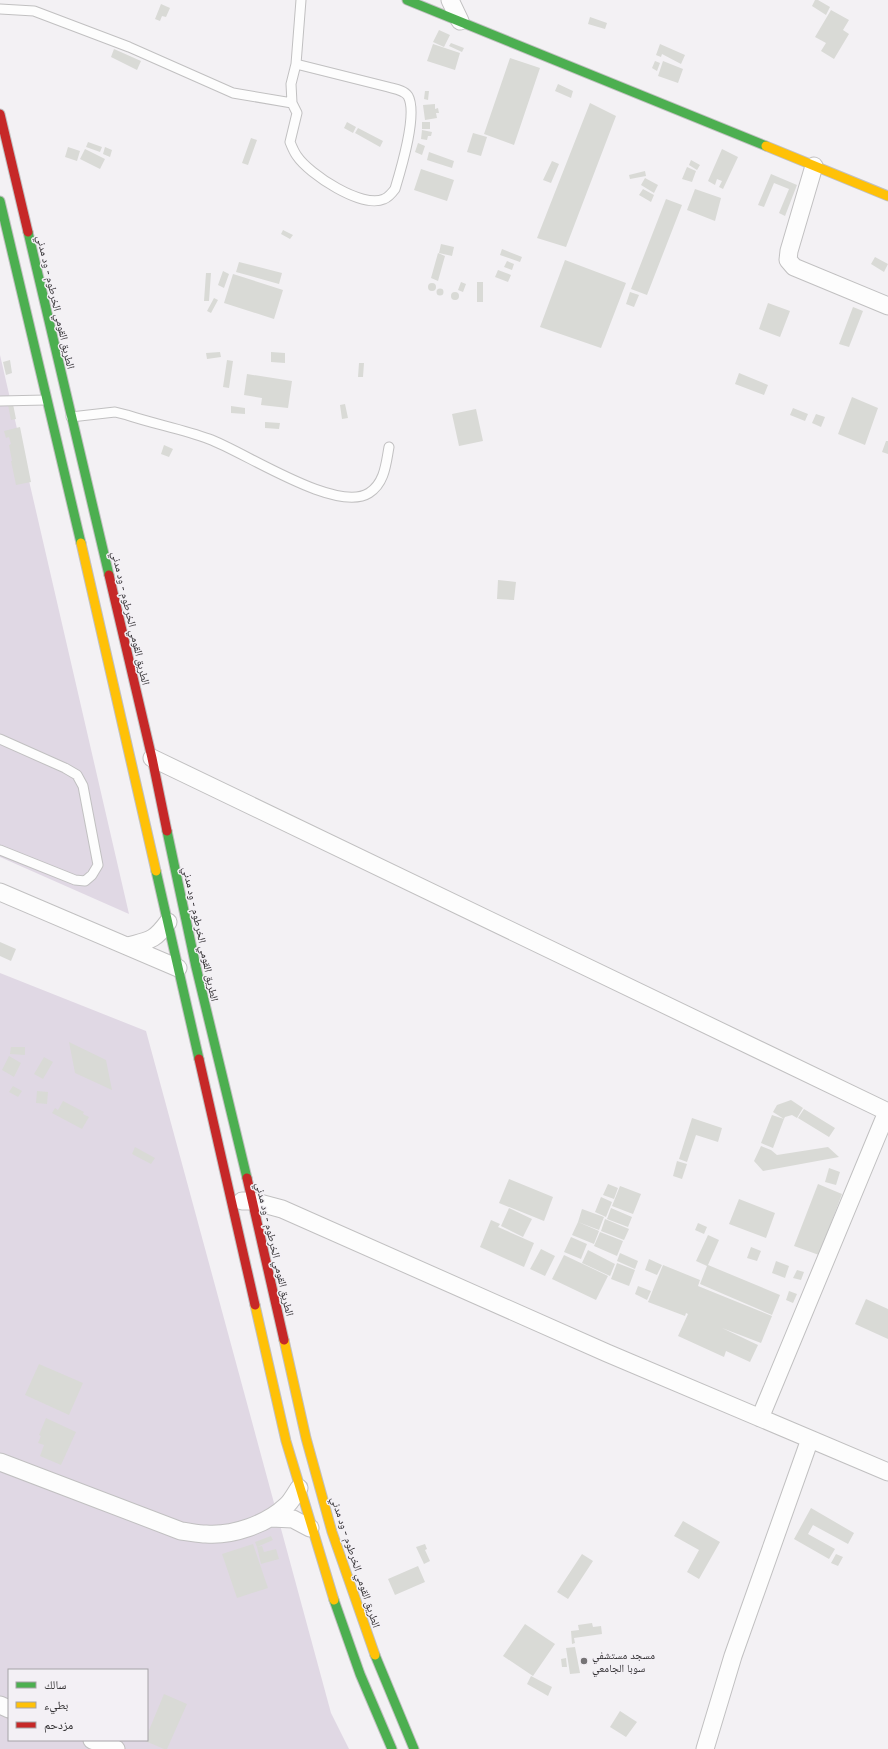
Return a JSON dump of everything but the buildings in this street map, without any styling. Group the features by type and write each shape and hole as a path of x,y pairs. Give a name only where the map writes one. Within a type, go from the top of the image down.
{"main road":[{"path":"407,0 888,196"},
{"name":"الطريق القومي الخرطوم - ود مدني","path":"0,114 70,416 152,758 196,967 252,1201 306,1438 332,1532 362,1620 391,1696 414,1749"},
{"path":"0,201 83,551 286,1441 310,1528 372,1704 392,1749"}],"street":[{"path":"450,0 460,21"},
{"path":"814,166 789,251 788,260 794,267 888,306"},
{"path":"152,758 888,1112 760,1418"},
{"path":"0,892 178,968"},
{"path":"128,946 151,940 158,935 168,922"},
{"path":"232,1201 252,1201 282,1209 458,1287 888,1472"},
{"path":"705,1749 733,1656 810,1439"},
{"path":"0,1462 181,1531 207,1534 221,1534 253,1527 271,1518 288,1505 299,1488"},
{"path":"271,1518 293,1519 310,1528"},
{"path":"95,1741 116,1749"}],"lane":[{"path":"296,64 388,87 402,91 407,95 409,101 409,134 395,189 390,196 383,200 376,201 354,196 312,172 297,156 290,142 297,113 292,103 291,84 296,64 301,0"},
{"path":"0,9 34,11 129,47 233,93 292,103"},
{"path":"0,401 46,400"},
{"path":"70,416 115,412 127,415 209,439 324,493 351,498 368,494 377,486 384,473 389,447"},
{"path":"0,739 65,768 77,775 83,786 98,865 92,875 85,881 75,880 0,850"}],"shaded area":[{"path":"0,355 129,914 0,857"},
{"path":"0,973 146,1031 331,1713 349,1749 0,1749"}],"traffic: fast":[{"path":"407,0 766,146"},
{"path":"0,201 81,543"},
{"path":"28,232 109,575"},
{"path":"167,831 196,967 247,1178"},
{"path":"156,871 199,1059"},
{"path":"334,1600 360,1674 392,1749"},
{"path":"375,1655 414,1749"}],"traffic: slow":[{"path":"766,146 888,196"},
{"path":"81,543 156,871"},
{"path":"255,1305 286,1441 334,1600"},
{"path":"284,1340 306,1438 332,1532 375,1655"}],"traffic: jam":[{"path":"0,114 28,232"},
{"path":"109,575 152,758 167,831"},
{"path":"199,1059 255,1305"},
{"path":"247,1178 284,1340"}],"place":[{"name":"مسجد مستشفي سوبا الجامعي","path":"584,1661"}]}
